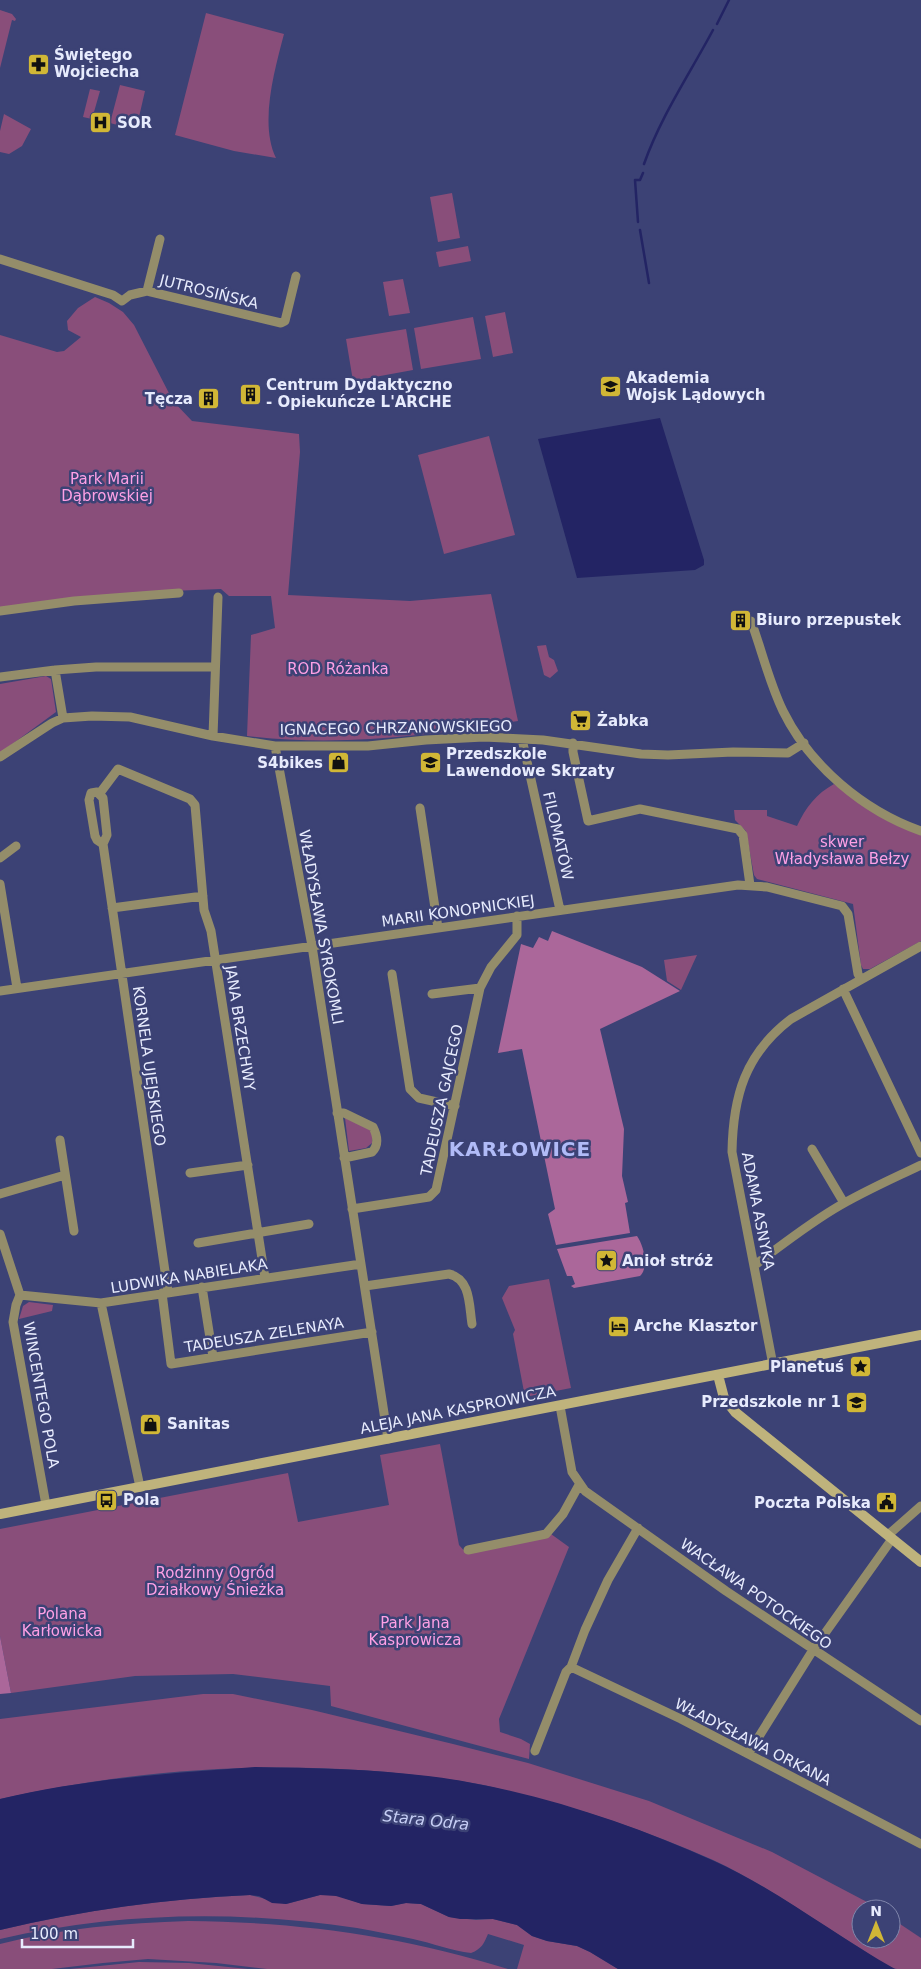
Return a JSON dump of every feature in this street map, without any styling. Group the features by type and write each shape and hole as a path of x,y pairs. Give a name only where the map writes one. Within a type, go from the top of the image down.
{"street":[{"path":"147,291 160,239"},
{"name":"JUTROSIŃSKA","path":"0,258 113,296 122,301 130,295 147,291 282,323 285,321 296,276"},
{"path":"0,612 74,601 179,593"},
{"path":"213,736 218,597"},
{"path":"751,621 777,698 786,717 828,773 854,795 882,813 921,831"},
{"path":"0,677 96,667 214,667"},
{"path":"55,670 63,718"},
{"name":"IGNACEGO CHRZANOWSKIEGO","path":"0,757 52,723 63,718 130,717 213,736 275,746 368,746 484,737 573,743 641,754 668,754 788,753 804,743"},
{"name":"FILOMATÓW","path":"522,739 560,910"},
{"path":"573,743 573,752 588,821 640,809 738,829 743,835 750,885"},
{"name":"WŁADYSŁAWA SYROKOMLI","path":"275,746 312,946 388,1439"},
{"name":"JANA BRZECHWY","path":"100,794 118,769 193,802 196,809 203,896 216,960 265,1278"},
{"name":"KORNELA UJEJSKIEGO","path":"103,844 95,836 89,800 91,793 98,792 100,794 107,835 103,844 165,1293"},
{"path":"420,808 438,928"},
{"path":"0,858 16,846"},
{"path":"0,884 17,988"},
{"name":"MARII KONOPNICKIEJ","path":"0,991 735,885 767,887 842,906 848,914 858,974 861,979"},
{"path":"112,908 203,896"},
{"name":"TADEUSZA GAJCEGO","path":"352,1209 429,1197 436,1190 480,988 491,967 517,935 517,916"},
{"name":"ADAMA ASNYKA","path":"772,1364 755,1265 732,1152 736,1100 753,1060 774,1032 790,1019 921,946"},
{"path":"392,974 410,1089 419,1098 455,1106"},
{"path":"432,994 480,988"},
{"path":"843,989 921,1152"},
{"path":"338,1112 373,1127 376,1133 377,1145 372,1152 344,1158"},
{"path":"60,1140 74,1231"},
{"path":"812,1149 844,1203"},
{"path":"190,1173 248,1165"},
{"path":"755,1265 803,1229 844,1203 921,1165"},
{"path":"0,1194 65,1175"},
{"path":"198,1243 309,1224"},
{"path":"0,1234 20,1295"},
{"name":"LUDWIKA NABIELAKA","path":"20,1295 102,1303 361,1264"},
{"path":"365,1286 449,1274 462,1281 466,1288 472,1324"},
{"path":"202,1287 213,1357"},
{"name":"TADEUSZA ZELENAYA","path":"165,1293 171,1364 372,1332"},
{"name":"WINCENTEGO POLA","path":"20,1295 13,1322 46,1505"},
{"path":"102,1303 140,1486"},
{"name":"ALEJA JANA KASPROWICZA","path":"0,1514 921,1335"},
{"path":"718,1375 724,1398 735,1412 921,1562"},
{"name":"WACŁAWA POTOCKIEGO","path":"560,1406 572,1472 585,1491 813,1650 921,1721"},
{"path":"468,1550 546,1534 562,1514 579,1484"},
{"path":"748,1754 813,1650 896,1527 921,1506"},
{"path":"534,1751 566,1672 571,1667 585,1630 608,1580 638,1528"},
{"name":"WŁADYSŁAWA ORKANA","path":"571,1667 681,1719 921,1844"}],"green space":[{"path":"0,10 12,14 16,19 15,21 12,20 0,68"},
{"path":"206,13 284,34 270,96 269,129 271,144 276,158 234,151 175,135"},
{"path":"120,85 145,91 136,130 110,123"},
{"path":"90,89 100,91 92,119 83,117"},
{"path":"4,114 31,129 22,146 9,154 0,152 0,131"},
{"path":"452,193 460,238 438,242 430,197"},
{"path":"468,246 471,261 439,267 436,252"},
{"path":"403,279 410,313 389,316 383,282"},
{"name":"Park Marii Dąbrowskiej","path":"95,297 123,312 134,325 173,401 192,421 299,434 300,452 288,595 410,601 491,594 518,721 417,735 349,740 281,739 247,736 251,635 275,628 271,596 229,596 221,589 170,591 0,608 0,335 57,352 64,351 81,337 68,330 67,321 78,308"},
{"path":"505,312 513,353 493,357 485,316"},
{"path":"473,317 481,359 421,369 414,328"},
{"path":"406,329 413,370 353,381 346,339"},
{"path":"489,436 515,535 444,554 418,455"},
{"path":"546,645 549,657 554,660 558,671 550,678 544,675 537,646"},
{"path":"46,676 51,679 56,712 0,753 0,684"},
{"name":"skwer Władysława Bełzy","path":"834,784 886,820 921,834 921,941 870,969 863,969 861,965 853,904 757,879 754,875 746,831 735,820 734,810 767,810 767,816 797,826 812,802"},
{"path":"697,955 681,990 667,981 664,960"},
{"path":"345,1118 370,1129 372,1143 366,1148 349,1151"},
{"path":"549,1279 571,1388 525,1397 513,1334 515,1330 502,1298 509,1286"},
{"path":"29,1302 53,1305 52,1311 19,1319 23,1306"},
{"path":"440,1444 459,1545 467,1554 551,1534 569,1547 499,1719 500,1732 530,1744 529,1759 331,1706 330,1686 233,1674 135,1676 11,1693 0,1636 0,1529 288,1473 298,1522 389,1505 380,1455"},
{"path":"203,1694 233,1694 312,1710 528,1763 649,1801 772,1852 861,1899 851,1899 851,1942 732,1869 641,1831 540,1799 483,1785 418,1775 359,1770 238,1768 118,1778 0,1799 0,1719"},
{"path":"250,1895 286,1904 320,1895 336,1895 362,1904 391,1906 406,1903 421,1904 449,1917 476,1920 493,1919 517,1925 532,1936 547,1941 577,1946 618,1969 517,1969 524,1945 488,1934 480,1948 471,1953 357,1928 268,1918 223,1916 133,1919 89,1923 0,1939 0,1930 93,1911 187,1899"},
{"path":"188,1921 270,1924 350,1933 429,1948 508,1969 267,1969 216,1963 148,1959 52,1969 0,1969 0,1944 94,1927"},
{"path":"901,1925 921,1938 921,1969 892,1968 862,1949 901,1949"},
{"path":"139,1962 189,1963 248,1969 70,1969"}],"shaded area":[{"path":"552,931 642,967 680,991 600,1029 624,1129 622,1176 628,1202 625,1203 630,1233 556,1245 548,1214 555,1209 522,1049 498,1053 521,944 533,948 539,937 548,941"},
{"path":"637,1236 642,1245 645,1262 640,1276 574,1288 571,1286 575,1284 572,1276 567,1276 557,1249"},
{"path":"0,1636 11,1693 0,1694"}],"water":[{"path":"660,418 704,565 695,570 577,578 538,439"},
{"name":"Stara Odra","path":"255,1767 364,1770 464,1781 538,1798 610,1820 714,1861 761,1885 851,1943 851,1949 861,1949 895,1969 618,1969 577,1946 547,1941 532,1936 517,1925 493,1919 449,1917 421,1904 406,1903 391,1906 362,1904 336,1896 320,1895 286,1904 272,1903 259,1896 250,1895 187,1899 93,1911 0,1930 0,1799 63,1786 159,1774"}],"waterway":[{"path":"717,24 729,0"},
{"path":"644,164 667,112 713,30"},
{"path":"638,222 635,180 640,180 643,173"},
{"path":"640,230 649,283"}],"place":[{"name":"Świętego Wojciecha","path":"38,64"},
{"name":"SOR","path":"101,123"},
{"name":"Akademia Wojsk Lądowych","path":"610,387"},
{"name":"Centrum Dydaktyczno - Opiekuńcze L'ARCHE","path":"250,394"},
{"name":"Tęcza","path":"209,399"},
{"name":"Biuro przepustek","path":"740,620"},
{"name":"Żabka","path":"581,721"},
{"name":"S4bikes","path":"339,763"},
{"name":"Przedszkole Lawendowe Skrzaty","path":"430,763"},
{"name":"Anioł stróż","path":"606,1261"},
{"name":"Arche Klasztor","path":"618,1326"},
{"name":"Planetuś","path":"860,1367"},
{"name":"Przedszkole nr 1","path":"857,1402"},
{"name":"Sanitas","path":"151,1424"},
{"name":"Pola","path":"107,1500"},
{"name":"Poczta Polska","path":"887,1503"}],"district":[{"name":"KARŁOWICE","path":"520,1149"}],"park label":[{"name":"ROD Różanka","path":"338,669"},
{"name":"Rodzinny Ogród Działkowy Śnieżka","path":"215,1582"},
{"name":"Polana Karłowicka","path":"62,1622"},
{"name":"Park Jana Kasprowicza","path":"415,1632"}]}
